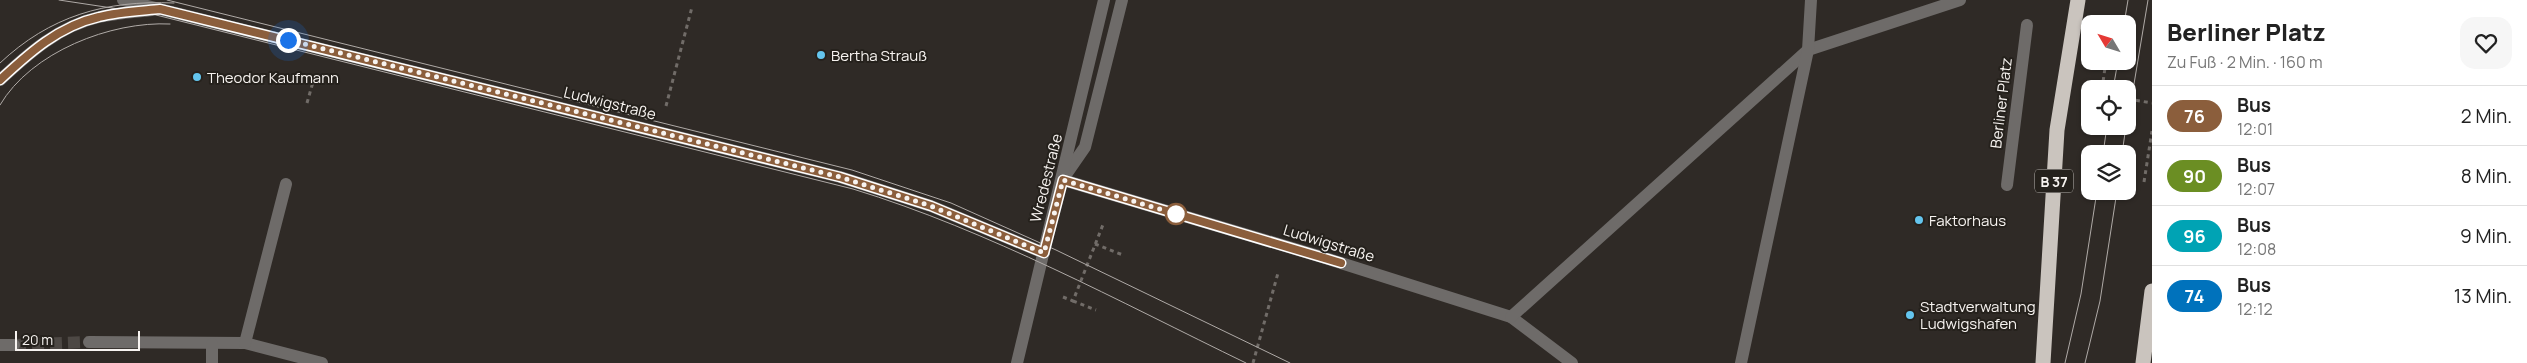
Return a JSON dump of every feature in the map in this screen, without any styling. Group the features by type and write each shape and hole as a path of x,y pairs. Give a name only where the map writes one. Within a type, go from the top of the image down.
{"highway":[{"name":"B 37","path":"2043,363 2056,130 2078,0"},
{"path":"2143,363 2152,292"}],"street":[{"name":"Ludwigstraße","path":"123,0 886,190 931,206 1044,253"},
{"name":"Wredestraße","path":"1017,363 1063,180 1104,0"},
{"path":"1063,180 1086,147 1122,0"},
{"path":"1741,363 1808,50 1811,0"},
{"path":"1511,317 1808,50 1960,0"},
{"name":"Ludwigstraße","path":"0,80 35,47 70,27 99,17 160,9"},
{"name":"Berliner Platz","path":"2007,184 2027,25"},
{"name":"Ludwigstraße","path":"1063,180 1286,246 1511,317 1572,363"},
{"path":"245,343 286,184"},
{"path":"89,342 245,343 322,363"},
{"path":"0,345 14,344"},
{"path":"212,344 212,363"}],"path":[{"path":"659,132 692,8"},
{"path":"2136,100 2152,103"},
{"path":"2144,182 2152,131"},
{"path":"1073,301 1114,195"},
{"path":"1095,244 1123,255"},
{"path":"1252,363 1286,246"},
{"path":"1060,295 1096,310"}],"tunnel":[{"path":"14,345 89,342"}],"tram line":[{"path":"59,0 152,14 853,189 904,206 1004,246 1053,268 1246,363"},
{"path":"167,0 852,170 951,203 1056,250 1290,363"},
{"path":"2126,15 2128,0"},
{"path":"2135,80 2148,0"},
{"path":"0,63 39,33 80,14 125,4 174,3"},
{"path":"0,105 14,86 31,70 52,55 74,44 98,34 123,28 147,24 170,24"},
{"path":"2115,80 2116,70"},
{"path":"2104,145 2106,135"},
{"path":"2123,145 2125,135"},
{"path":"2065,363 2081,294 2096,200"},
{"path":"2085,363 2100,301 2116,200"}],"bus line":[{"name":"76","path":"0,80 35,47 70,27 99,17 160,9 220,22 840,177 886,190 931,206 1044,253 1063,180 1341,263"}],"place":[{"name":"Bertha Strauß","path":"821,55"},
{"name":"Theodor Kaufmann","path":"197,77"},
{"name":"Faktorhaus","path":"1919,220"},
{"name":"Stadtverwaltung Ludwigshafen","path":"1910,315"}],"route":[{"path":"288,40 840,177 886,190 931,206 1044,253 1063,180 1176,214"}]}
